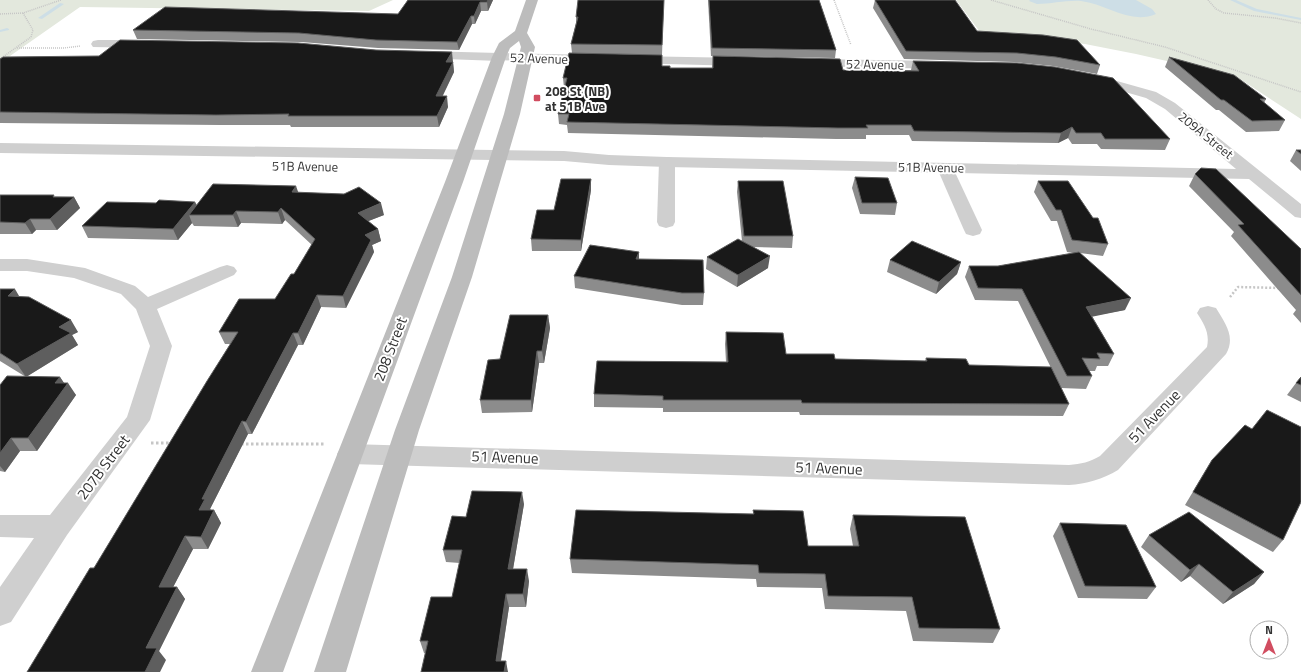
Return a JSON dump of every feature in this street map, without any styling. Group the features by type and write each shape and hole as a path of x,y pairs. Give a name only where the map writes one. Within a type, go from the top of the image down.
{"main road":[{"path":"330,672 410,423 462,277 512,114 528,47 521,33 532,0"},
{"name":"208 Street","path":"267,672 339,449 462,162 504,46 521,33"}],"street":[{"path":"98,44 160,45"},
{"name":"52 Avenue","path":"409,55 757,62"},
{"name":"52 Avenue","path":"796,63 952,65"},
{"name":"209A Street","path":"1078,75 1138,91 1160,99 1301,213"},
{"name":"51B Avenue","path":"0,148 462,162"},
{"name":"51B Avenue","path":"0,162 497,162 530,169 609,160 1254,174"},
{"path":"666,162 666,222"},
{"path":"945,168 972,230"},
{"path":"0,265 27,265 78,272 128,290 145,306 227,271"},
{"name":"207B Street","path":"0,612 57,527 138,420 160,346 145,306"},
{"name":"51 Avenue","path":"339,449 400,455 1069,475 1086,474 1109,463 1218,349 1221,337 1208,313"},
{"path":"0,526 57,527"}],"path":[{"path":"0,14 23,13 61,0"},
{"path":"834,0 845,31 860,64"},
{"path":"991,0 1165,47 1301,92"},
{"path":"1208,0 1216,9 1224,13 1275,18 1301,23"},
{"path":"0,59 30,37 33,33 33,30 23,13"},
{"path":"16,48 64,48 98,44"},
{"path":"1230,296 1238,287 1285,288"},
{"path":"121,443 173,443"},
{"path":"235,444 339,449"}],"shaded area":[{"path":"0,0 393,0 369,11 80,7 0,63"},
{"path":"956,0 1301,0 1301,119 1237,77 1085,44 980,32"},
{"path":"1136,0 1152,9 1156,14 1146,17 1128,16 1081,1 1037,4 1029,1"}],"building":[{"path":"408,0 488,0 487,2 480,2 474,16 471,16 457,42 376,40 299,33 133,30 165,7 398,14"},
{"path":"578,0 664,0 662,45 571,44 578,17 576,17"},
{"path":"709,0 819,0 836,50 712,48"},
{"path":"875,0 955,0 977,31 1043,35 1077,40 1100,65 1056,57 1017,53 906,51"},
{"path":"120,40 298,43 376,50 452,52 446,62 453,62 436,96 447,96 437,116 288,116 289,114 216,115 0,112 0,59 3,57 99,56"},
{"path":"569,53 662,55 662,66 670,66 670,68 713,68 713,56 840,59 843,70 919,71 913,61 1017,63 1055,67 1113,78 1170,139 1105,139 1101,133 1076,133 1072,127 1061,133 914,131 911,125 866,125 868,128 838,128 567,122 569,114 558,114 567,78 563,78"},
{"path":"1169,57 1234,75 1266,99 1260,99 1285,120 1252,121 1224,100 1221,100"},
{"path":"1201,168 1216,169 1301,249 1301,295 1238,225 1244,224 1195,174"},
{"path":"855,177 888,178 897,203 862,203"},
{"path":"561,179 591,179 581,240 531,239 537,210 554,210"},
{"path":"738,181 783,181 793,236 744,236"},
{"path":"1038,181 1068,181 1093,218 1098,218 1108,244 1072,240 1061,210 1056,210"},
{"path":"213,184 296,186 292,192 344,194 359,187 381,203 358,213 378,229 365,235 371,240 343,296 317,295 298,333 293,333 246,422 242,421 202,499 205,499 199,510 214,510 201,537 185,536 159,587 177,587 146,648 157,648 145,672 27,672 90,568 94,568 238,332 219,332 239,299 275,299 291,274 294,274 315,239 281,208 278,212 236,211 233,215 189,215"},
{"path":"0,195 54,195 53,197 74,197 50,219 30,219 25,223 0,222"},
{"path":"159,200 195,202 173,229 82,226 107,202 156,203"},
{"path":"738,239 770,256 738,275 707,257"},
{"path":"912,241 961,262 939,282 890,260"},
{"path":"590,245 639,252 636,259 703,260 704,293 682,293 574,276"},
{"path":"1079,252 1131,298 1086,307 1114,354 1097,353 1100,359 1082,358 1092,376 1067,376 1022,289 978,288 969,266 998,266"},
{"path":"0,289 15,289 8,296 29,297 71,320 59,327 71,333 17,364 0,353"},
{"path":"510,315 548,315 542,351 537,351 531,400 480,400 488,360 500,359"},
{"path":"726,332 783,333 786,354 834,354 835,359 927,361 926,358 966,359 969,365 1051,367 1069,404 802,403 801,400 663,400 663,396 594,394 597,361 728,362"},
{"path":"7,376 60,377 55,383 68,383 28,438 11,438 0,453 0,385"},
{"path":"1301,377 1301,385 1296,383"},
{"path":"1267,410 1301,427 1301,502 1283,540 1193,492 1212,460 1245,425 1252,429"},
{"path":"472,491 522,492 508,569 527,569 523,594 506,594 496,661 506,661 504,672 421,672 428,641 420,641 431,597 452,597 462,550 443,550 452,516 466,517"},
{"path":"576,510 754,514 753,510 803,511 808,546 859,546 853,515 965,517 1000,629 919,628 912,597 828,596 825,574 759,573 758,565 570,559"},
{"path":"1189,512 1264,572 1233,592 1199,564 1190,570 1149,535"},
{"path":"1060,523 1126,525 1156,587 1085,586"}],"waterway":[{"path":"1232,0 1256,10 1301,19"},
{"path":"40,18 62,4"},
{"path":"0,31 7,29"}],"place":[{"name":"208 St (NB) at 51B Ave","path":"537,98"}]}
